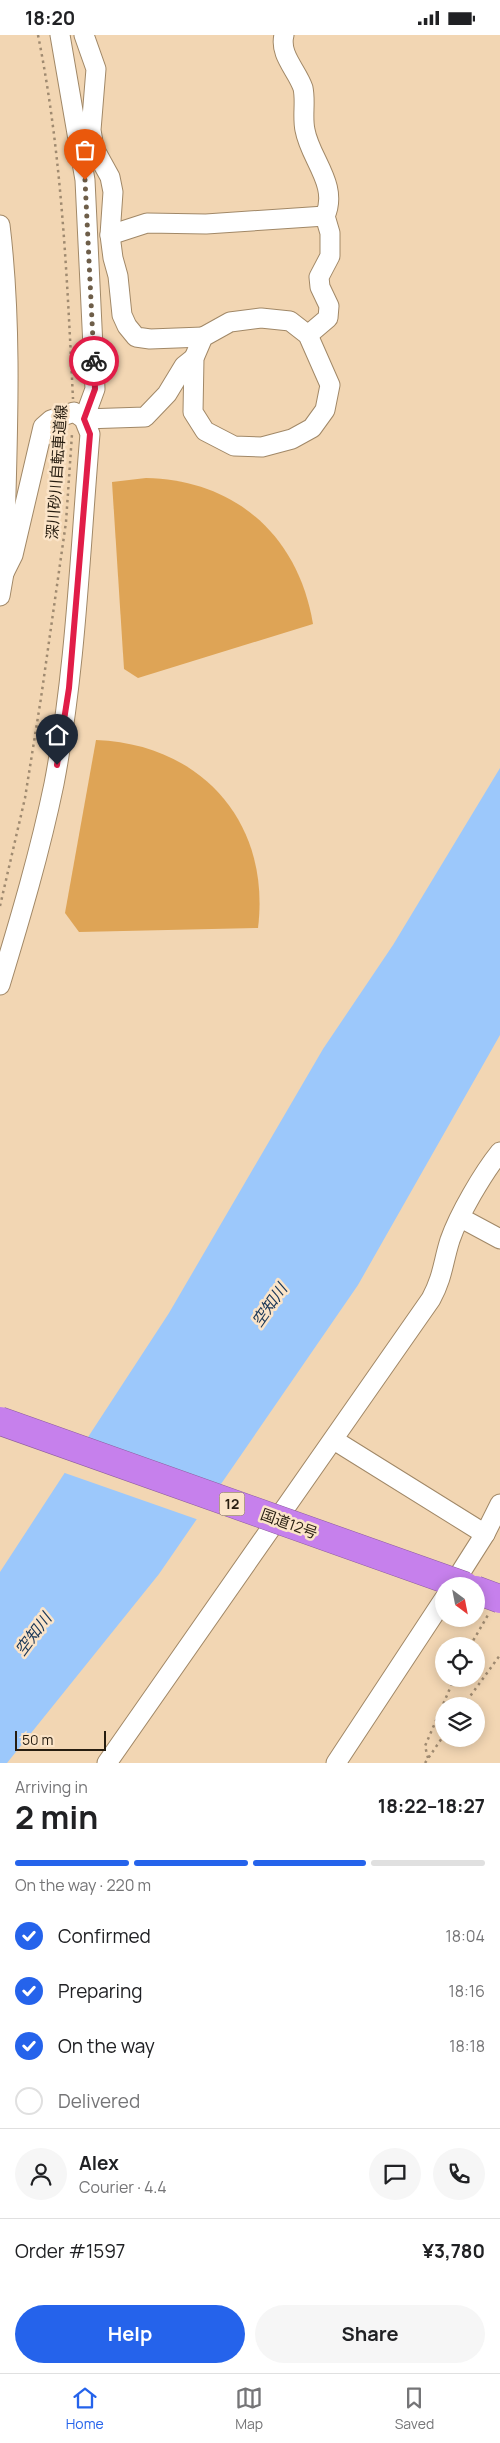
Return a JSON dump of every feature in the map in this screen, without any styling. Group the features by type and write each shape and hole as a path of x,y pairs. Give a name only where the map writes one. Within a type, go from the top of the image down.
{"highway":[{"name":"国道12号","path":"0,1421 440,1577"},
{"name":"国道12号","path":"0,1435 435,1590"}],"lane":[{"path":"60,35 85,180 95,389 79,416"},
{"path":"84,35 96,69 90,131 94,148 110,177 113,192 110,235 118,276 122,315 127,326 136,337 150,339 203,337 230,321 261,317 290,321 308,335 330,385 325,410 312,428 292,439 262,447 234,446 205,431 193,412 194,357 203,337"},
{"path":"284,35 285,55 296,71 303,89 304,128 308,143 328,184 330,205 325,216 330,233 330,256 319,277 320,287 329,306 328,319 308,335"},
{"path":"110,235 147,223 206,224 325,216"},
{"path":"0,225 6,320 8,420 4,573 0,596"},
{"path":"4,573 13,555 43,427 51,420 79,416 145,417 167,393 184,366 194,357"},
{"path":"0,985 29,888 54,784 69,688 90,434 79,416"},
{"path":"107,1763 119,1755 431,1299 441,1279 450,1239 485,1171 500,1152"},
{"path":"461,1218 500,1239"},
{"path":"334,1440 485,1534"},
{"path":"458,1577 485,1534 500,1504"},
{"path":"336,1763 435,1613"}],"path":[{"name":"深川砂川自転車道線","path":"0,906 25,797 41,698 79,416 61,208 47,79 38,35"},
{"path":"474,1637 488,1603"},
{"path":"469,1697 500,1655"},
{"path":"428,1758 425,1746 451,1687"},
{"path":"425,1763 436,1747"}],"shaded area":[{"path":"146,478 178,481 208,489 234,502 257,518 277,539 293,564 305,592 313,624 138,678 124,669 112,482"},
{"path":"96,740 134,745 168,756 197,774 222,796 240,823 253,855 259,890 258,928 79,932 65,913"}],"water":[{"name":"空知川","path":"500,768 500,1035 358,1285 159,1574 7,1763 0,1763 0,1572 169,1313 323,1049 393,945"}],"pier":[{"path":"84,1438 221,1487 199,1520 62,1472"}],"way so far":[{"path":"85,180 94,361"}],"route":[{"path":"57,765 69,688 90,434 84,419 95,389 94,361"}]}
